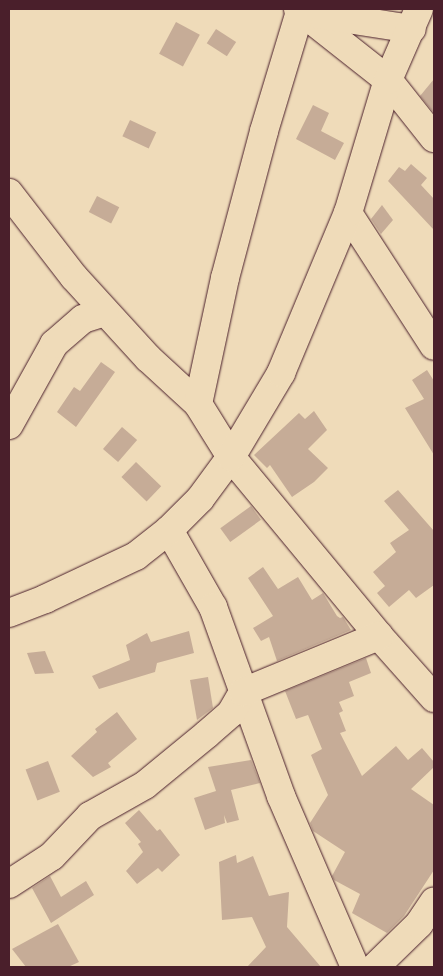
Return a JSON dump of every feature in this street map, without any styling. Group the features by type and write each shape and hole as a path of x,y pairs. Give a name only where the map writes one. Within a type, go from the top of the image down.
{"street":[{"path":"9,613 136,556 169,530 200,499 231,457 281,373 348,212 388,80 415,19 293,10"},
{"path":"293,10 388,80 434,138"},
{"path":"198,404 228,269 293,10"},
{"path":"9,193 74,277 105,312 148,358 198,404 231,457 379,636 434,698"},
{"path":"348,212 434,346"},
{"path":"9,424 54,344 84,320 105,312"},
{"path":"169,530 212,606 284,804 355,967"},
{"path":"9,884 52,856 90,816 145,785 194,746 231,713 243,692 379,636"},
{"path":"375,967 419,924 434,902"}],"building":[{"path":"176,22 200,35 183,66 159,54"},
{"path":"216,29 236,42 227,56 207,43"},
{"path":"434,79 434,113 420,96"},
{"path":"313,105 329,113 321,131 344,143 335,160 296,139"},
{"path":"130,120 156,132 149,149 122,136"},
{"path":"411,164 427,178 421,185 434,199 434,230 388,181 399,167 405,171"},
{"path":"97,196 119,207 111,223 89,212"},
{"path":"382,205 393,220 381,234 371,219"},
{"path":"101,362 115,372 76,427 57,412 74,387 80,391"},
{"path":"427,370 434,381 434,455 405,408 424,399 412,380"},
{"path":"314,411 327,430 308,449 328,468 314,482 292,497 270,465 267,468 254,455 299,413 305,419"},
{"path":"122,427 137,440 118,462 103,449"},
{"path":"136,462 161,486 147,501 121,477"},
{"path":"398,490 434,531 434,585 416,598 409,590 389,607 377,593 385,586 373,572 396,552 390,543 409,530 384,501"},
{"path":"251,506 261,520 230,542 220,528"},
{"path":"263,567 278,589 298,577 312,600 323,593 337,616 343,617 351,630 277,661 269,637 261,641 253,628 273,616 248,578"},
{"path":"189,631 194,653 157,663 155,672 99,689 92,676 130,660 126,645 147,633 151,642"},
{"path":"45,651 54,673 35,674 27,653"},
{"path":"366,658 371,673 349,682 354,696 339,702 343,711 339,713 346,731 340,733 362,776 396,746 408,760 422,748 434,762 434,767 411,789 434,805 434,870 404,916 387,933 352,913 360,894 334,880 332,876 345,852 313,831 310,823 328,795 311,755 322,749 308,715 296,719 285,691"},
{"path":"208,677 213,708 197,720 190,680"},
{"path":"117,712 137,739 108,763 111,767 93,777 71,756 97,732 95,729"},
{"path":"251,760 260,783 231,790 239,820 227,823 224,815 225,823 205,830 194,798 216,791 208,767"},
{"path":"48,761 60,792 37,800 26,770"},
{"path":"139,810 157,831 160,829 180,855 162,872 158,868 137,884 126,871 143,852 138,844 141,842 125,823"},
{"path":"236,855 237,863 253,856 269,896 289,892 287,927 321,967 247,967 266,947 252,917 222,920 219,862"},
{"path":"50,876 61,897 86,881 94,895 51,923 32,888"},
{"path":"58,924 79,962 68,967 26,967 12,949"}]}
